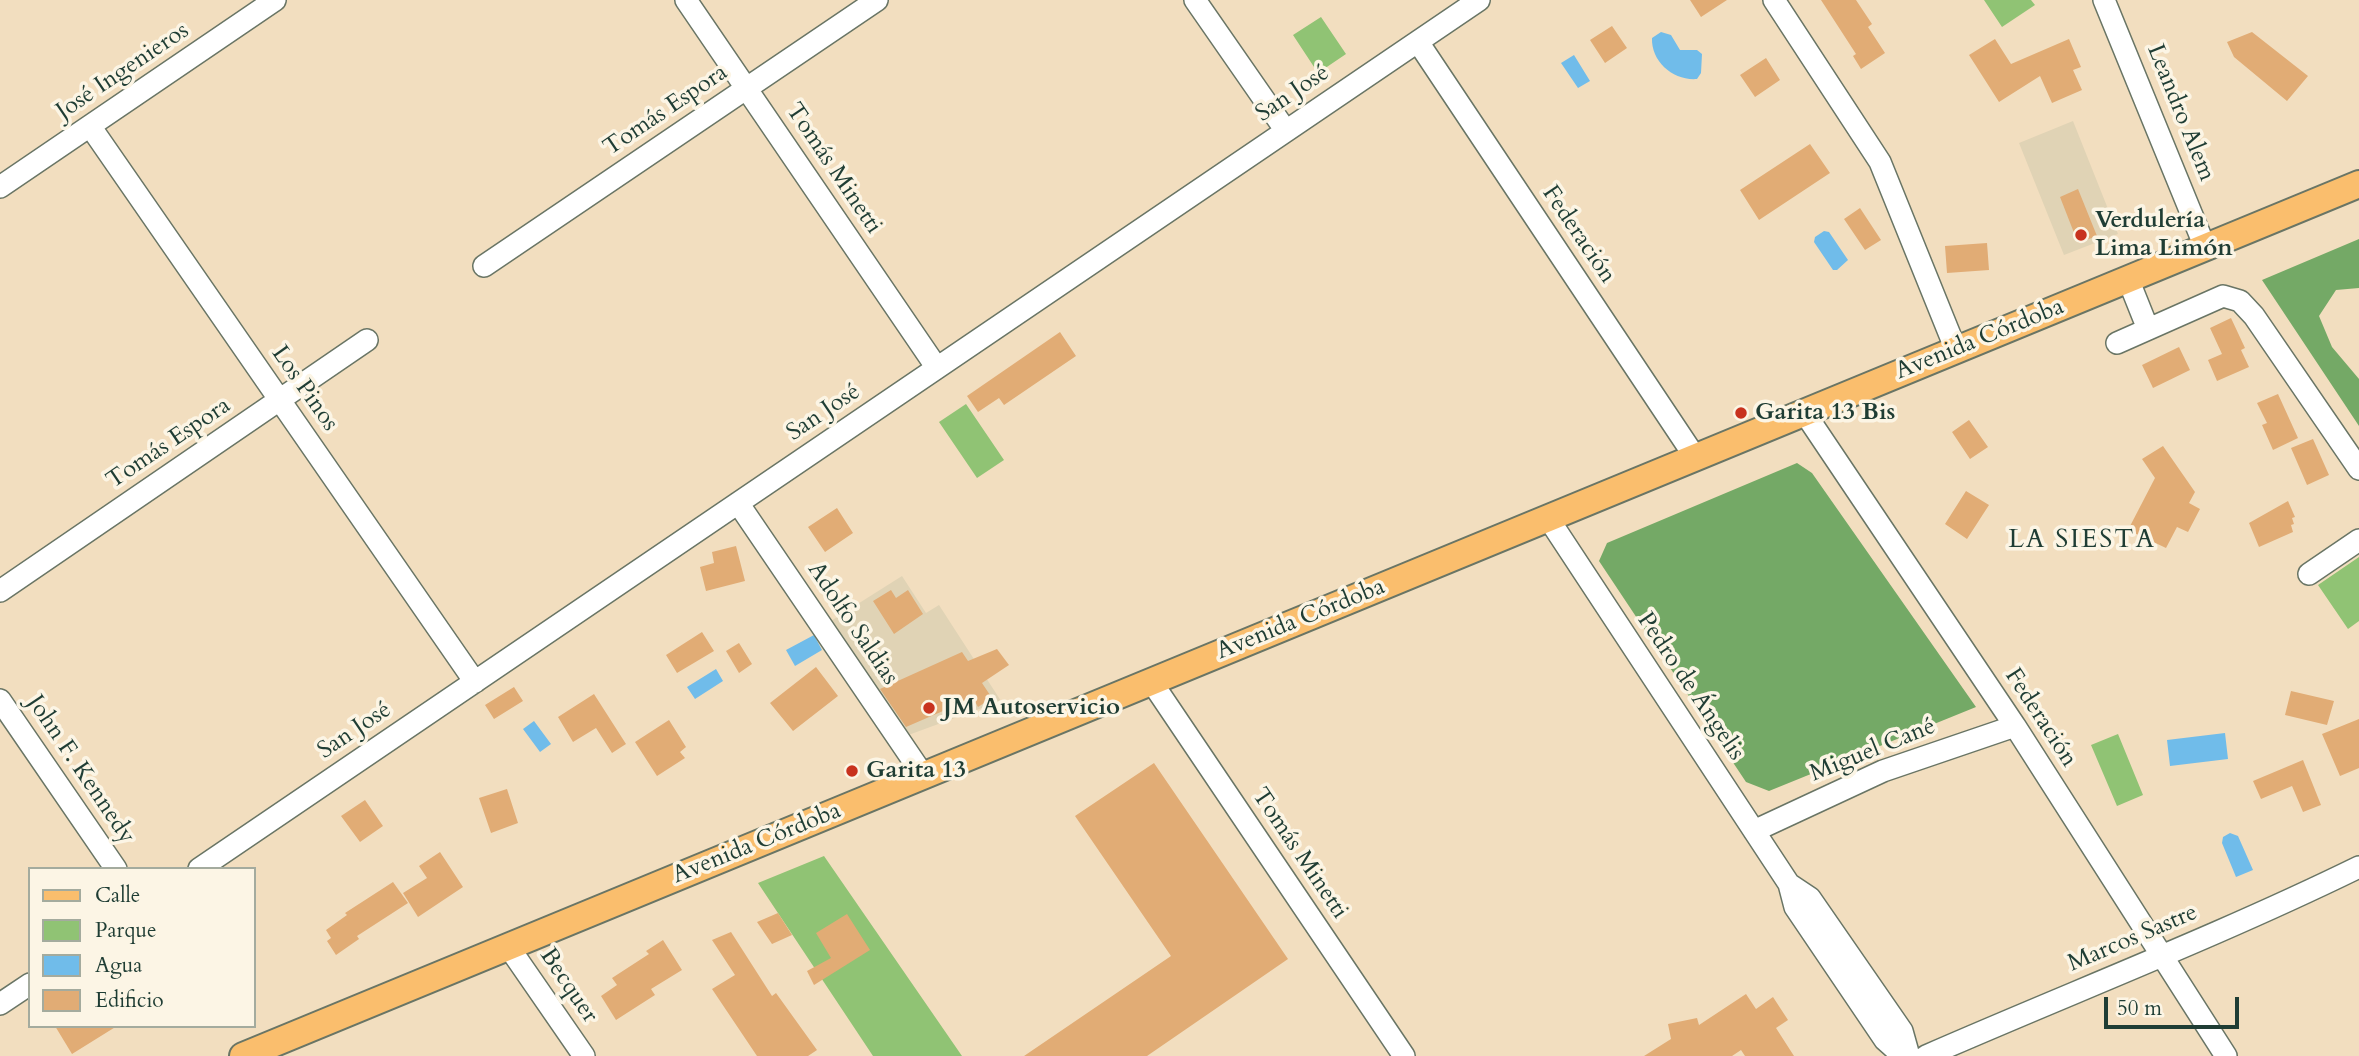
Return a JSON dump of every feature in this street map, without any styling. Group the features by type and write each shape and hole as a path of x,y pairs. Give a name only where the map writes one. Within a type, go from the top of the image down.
{"main road":[{"name":"Avenida Córdoba","path":"243,1056 2359,184"}],"street":[{"name":"José Ingenieros","path":"0,187 275,0"},
{"name":"Tomás Minetti","path":"686,0 937,368"},
{"name":"Tomás Espora","path":"484,266 877,0"},
{"path":"1195,0 1286,131"},
{"name":"San José","path":"202,867 1479,0"},
{"path":"1774,0 1880,162 1956,350"},
{"name":"Leandro Alem","path":"2104,0 2205,247"},
{"name":"Federación","path":"1418,41 1695,457"},
{"name":"Los Pinos","path":"90,126 475,682"},
{"path":"2128,279 2148,329"},
{"path":"2117,343 2223,296 2240,300 2254,316 2359,469"},
{"name":"Tomás Espora","path":"0,592 367,340"},
{"name":"Federación","path":"1804,412 2014,726 2226,1056"},
{"name":"Adolfo Saldias","path":"738,503 923,775"},
{"name":"Pedro de Ángelis","path":"1548,518 1789,884 1795,907 1885,1040 1903,1056"},
{"path":"2309,574 2359,541"},
{"name":"Tomás Minetti","path":"1151,681 1404,1056"},
{"name":"John F. Kennedy","path":"0,700 115,867"},
{"name":"Miguel Cané","path":"1754,831 1883,771 2014,726"},
{"name":"Marcos Sastre","path":"1926,1056 2159,955 2272,911 2359,867"},
{"name":"Pedro de Ángelis","path":"1789,884 1810,898 1902,1031 1909,1056"},
{"name":"Becquer","path":"508,946 583,1056"},
{"path":"0,1004 28,985"}],"shaded area":[{"path":"2073,121 2118,234 2064,255 2019,143"},
{"path":"902,576 926,613 939,605 1001,701 903,737 826,624"}],"green space":[{"path":"1984,0 2031,0 2035,5 2002,27"},
{"path":"1321,17 1346,54 1318,73 1293,35"},
{"path":"2359,239 2359,288 2336,290 2319,316 2332,347 2359,379 2359,426 2262,280"},
{"path":"966,404 1004,460 977,478 939,422"},
{"path":"1797,463 1812,473 1976,707 1769,791 1746,782 1599,561 1607,543"},
{"path":"2359,557 2359,621 2348,629 2318,585"},
{"path":"2118,734 2143,795 2117,806 2091,745"},
{"path":"824,856 962,1056 873,1056 758,883"}],"water":[{"path":"1661,32 1671,35 1680,50 1697,50 1702,54 1701,73 1697,79 1680,77 1660,62 1655,55 1652,38"},
{"path":"1574,55 1590,81 1578,88 1561,63"},
{"path":"1824,231 1829,232 1848,260 1837,270 1833,270 1814,242 1815,237"},
{"path":"814,635 822,650 795,666 786,650"},
{"path":"716,669 723,681 695,699 687,687"},
{"path":"534,721 551,744 540,752 523,729"},
{"path":"2225,733 2228,759 2170,766 2167,740"},
{"path":"2230,833 2238,836 2253,870 2236,877 2222,843 2223,837"}],"building":[{"path":"1690,0 1727,0 1701,17"},
{"path":"1821,0 1856,0 1872,24 1868,27 1885,53 1861,69 1853,56 1856,54"},
{"path":"1612,26 1627,48 1605,63 1590,40"},
{"path":"2252,32 2308,76 2287,101 2234,57 2227,42"},
{"path":"1995,39 2011,64 2069,39 2081,67 2073,70 2082,90 2052,103 2040,76 1999,102 1969,55"},
{"path":"1766,58 1780,80 1755,97 1740,75"},
{"path":"1810,144 1830,173 1759,220 1740,190"},
{"path":"2078,189 2097,236 2078,243 2060,197"},
{"path":"1860,208 1881,240 1865,250 1844,219"},
{"path":"1987,243 1989,270 1947,273 1945,246"},
{"path":"2231,318 2245,348 2241,350 2249,367 2217,381 2208,360 2222,354 2210,328"},
{"path":"1060,332 1076,356 1004,405 999,398 978,412 967,396"},
{"path":"2179,347 2190,370 2153,388 2142,365"},
{"path":"2278,394 2298,438 2273,450 2262,425 2267,423 2257,403"},
{"path":"1969,420 1988,447 1970,459 1952,432"},
{"path":"2313,439 2329,475 2307,485 2291,448"},
{"path":"2163,446 2195,492 2189,503 2200,509 2188,532 2177,527 2166,548 2128,530 2155,478 2142,459"},
{"path":"1966,491 1989,505 1967,539 1945,524"},
{"path":"2288,501 2295,517 2292,518 2294,524 2291,525 2293,532 2259,547 2249,523"},
{"path":"837,508 853,533 825,552 808,527"},
{"path":"736,546 745,581 706,591 700,567 714,563 712,552"},
{"path":"891,590 896,598 908,590 923,614 894,634 873,601"},
{"path":"702,632 714,651 677,673 666,655"},
{"path":"739,643 752,664 739,673 726,651"},
{"path":"997,649 1009,665 982,683 992,698 978,707 973,698 906,727 880,689 962,652 968,661"},
{"path":"816,667 838,696 793,731 770,703"},
{"path":"514,687 523,701 494,719 485,705"},
{"path":"2291,691 2334,701 2327,725 2285,715"},
{"path":"594,694 626,744 612,753 596,728 573,742 558,717"},
{"path":"2359,719 2359,768 2340,776 2322,734"},
{"path":"669,720 686,747 680,752 685,758 657,776 635,742"},
{"path":"2303,760 2321,805 2303,812 2292,786 2261,799 2253,781"},
{"path":"1154,763 1288,959 1147,1056 1024,1056 1171,956 1075,816"},
{"path":"507,789 518,823 491,833 479,798"},
{"path":"365,800 383,826 360,842 341,816"},
{"path":"440,852 463,887 418,917 403,893 427,878 419,866"},
{"path":"393,882 408,903 357,936 359,939 336,955 327,941 331,938 326,930 347,915 345,913"},
{"path":"778,913 792,935 772,944 757,922"},
{"path":"847,914 870,950 814,985 807,971 831,958 816,933"},
{"path":"731,932 772,996 776,993 817,1050 808,1056 757,1056 712,989 735,975 712,940"},
{"path":"663,940 682,970 651,989 655,995 616,1020 601,996 617,985 612,978 649,954 646,951"},
{"path":"1746,994 1756,1009 1773,997 1788,1020 1776,1028 1794,1056 1745,1056 1741,1050 1732,1056 1644,1056 1671,1039 1668,1024 1697,1018 1699,1025"},
{"path":"56,1028 114,1028 72,1054"}],"place":[{"name":"Verdulería Lima Limón","path":"2081,235"},
{"name":"Garita 13 Bis","path":"1741,413"},
{"name":"JM Autoservicio","path":"929,708"},
{"name":"Garita 13","path":"852,771"}],"district":[{"name":"LA SIESTA","path":"2082,541"}]}
